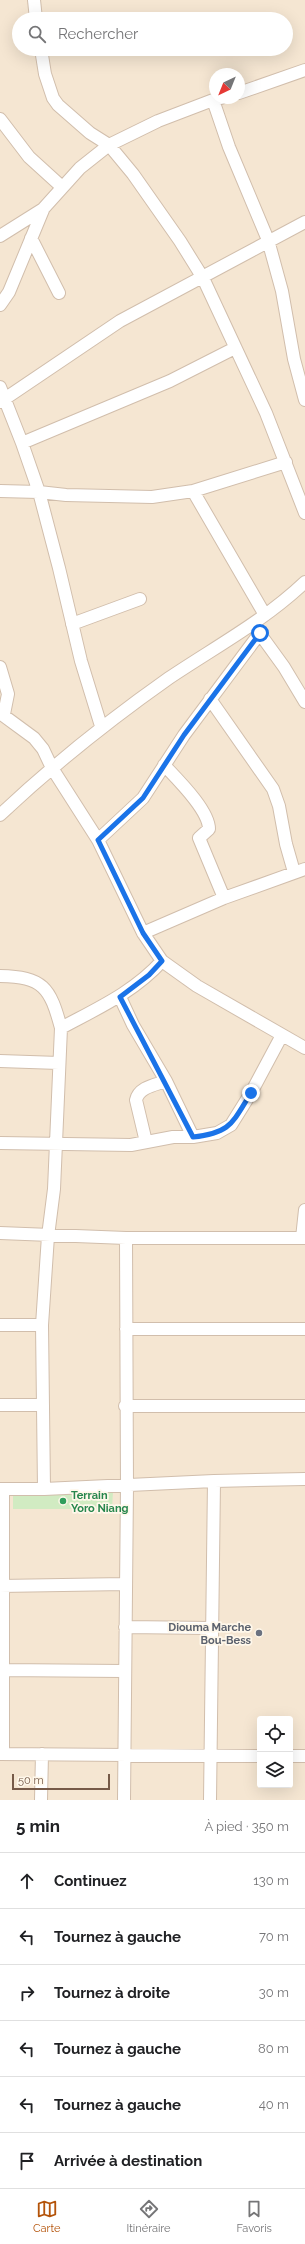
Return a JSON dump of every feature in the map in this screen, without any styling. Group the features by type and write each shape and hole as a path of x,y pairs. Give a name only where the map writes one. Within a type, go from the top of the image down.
{"street":[{"path":"34,0 35,12"},
{"path":"42,56 49,89 58,105 90,133 110,145 133,174 180,241 203,278 286,462 305,513"},
{"path":"245,91 305,70"},
{"path":"0,305 9,292 43,209 80,168 110,145 158,121 209,102"},
{"path":"218,104 229,147 268,240 282,291 294,359 305,400"},
{"path":"0,119 29,157 62,187"},
{"path":"0,236 43,209"},
{"path":"3,401 120,320 203,278 268,240 305,222"},
{"path":"30,238 59,293"},
{"path":"22,443 170,381 235,348"},
{"path":"0,387 3,401 22,443 38,492 81,661 101,726"},
{"path":"0,491 38,492 66,496 152,497 193,491 286,462"},
{"path":"193,491 265,615"},
{"path":"98,840 143,798 265,615 305,582"},
{"path":"72,624 140,599"},
{"path":"256,628 284,667 305,702"},
{"path":"0,815 101,726 171,677 256,628"},
{"path":"0,667 8,694 2,713 34,738 43,749 52,768 98,840 143,933 162,961 197,986 305,1048"},
{"path":"143,933 224,898 299,870 286,844 279,806 273,789 210,699"},
{"path":"164,765 184,786 208,822 209,829 199,838 224,898"},
{"path":"61,1028 120,997 149,975 162,961"},
{"path":"0,976 23,978 39,982 54,1005 61,1028 57,1144 48,1236 42,1325 44,1489"},
{"path":"120,997 166,1081 193,1137"},
{"path":"0,1143 107,1146 146,1142 182,1135 193,1137 217,1133 231,1124 251,1093 282,1035"},
{"path":"0,1061 59,1063"},
{"path":"146,1142 136,1100 137,1095 143,1089 166,1081"},
{"path":"0,1234 126,1238 303,1238 305,1210"},
{"path":"124,1800 124,1671 127,1486 125,1406 126,1238"},
{"path":"0,1325 42,1325"},
{"path":"126,1329 305,1329"},
{"path":"0,1405 43,1405"},
{"path":"125,1406 305,1406"},
{"path":"257,1756 2,1754 2,1489 44,1489 214,1481 305,1479"},
{"path":"210,1800 209,1756 214,1481"},
{"path":"1,1586 125,1584"},
{"path":"125,1627 211,1628"},
{"path":"2,1670 124,1671"},
{"path":"41,1800 42,1754"},
{"path":"293,1756 305,1756"}],"shaded area":[{"path":"0,0 305,0 305,1800 0,1800"}],"green space":[{"name":"Terrain Yoro Niang","path":"13,1489 113,1492 112,1509 13,1509"}],"place":[{"name":"Terrain Yoro Niang","path":"63,1501"},
{"name":"Diouma Marche Bou-Bess","path":"259,1633"}],"route":[{"path":"251,1093 227,1128 208,1136 193,1137 166,1081 129,1016 120,997 149,975 162,961 150,946 128,905 98,840 131,811 143,798 184,735 260,633"}]}
